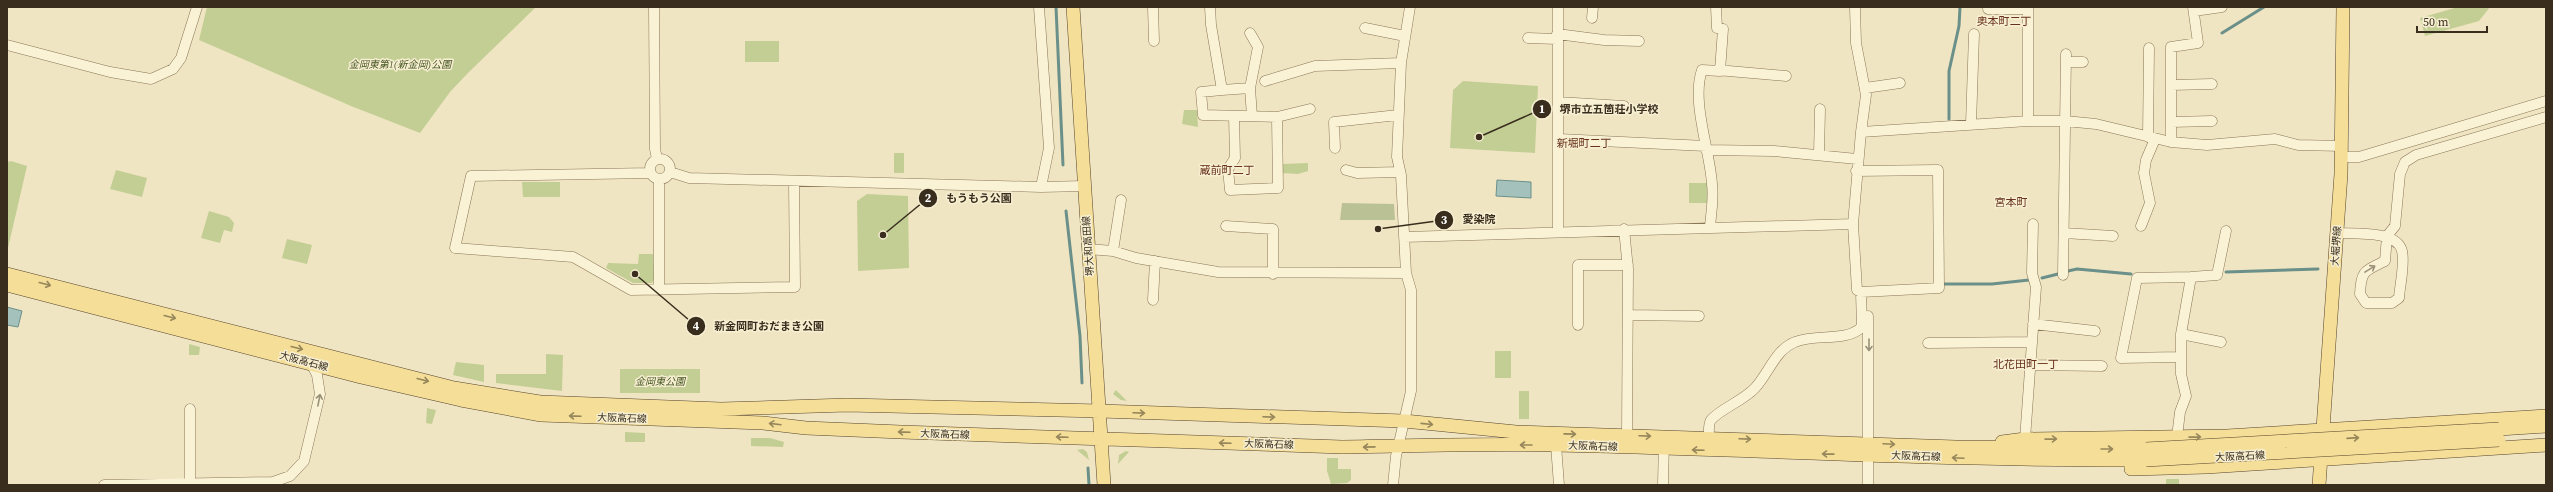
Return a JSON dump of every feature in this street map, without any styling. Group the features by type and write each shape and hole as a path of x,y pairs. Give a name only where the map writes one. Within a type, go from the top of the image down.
{"main road":[{"name":"堺大和高田線","path":"1073,7 1104,485"},
{"name":"大堀堺線","path":"2319,485 2342,152 2343,7"},
{"name":"大阪高石線","path":"7,274 454,388 517,399 588,405 721,409 847,405 1100,411 1404,421 1516,432 1627,435 1664,443 1709,438 1869,449 1997,460 2146,455 2499,434 2546,426"},
{"name":"大阪高石線","path":"7,285 461,400 542,414 755,423 806,428 901,432 1342,447 1664,443 1869,449 1956,448 2146,455"},
{"path":"1956,448 2025,439 2177,437 2324,430 2546,416"},
{"name":"大阪高石線","path":"2499,434 2546,437"},
{"path":"1997,460 2055,469 2206,468 2546,445"}],"street":[{"path":"7,45 110,72 151,79 173,69 181,58 197,7"},
{"path":"654,7 655,149 657,159"},
{"path":"1039,7 1048,148 1041,187"},
{"path":"1153,7 1154,42"},
{"path":"1210,7 1211,25 1222,90"},
{"path":"1393,485 1404,421 1412,390 1411,290 1406,273 1400,172 1397,157 1400,63 1410,7"},
{"path":"1558,7 1558,232"},
{"path":"1592,7 1592,18"},
{"path":"1716,7 1717,28 1723,29 1720,71 1717,70"},
{"path":"1855,7 1856,43 1865,88 1857,159 1856,171 1853,224 1856,290 1865,292 1939,288 1938,170 1856,171"},
{"path":"2171,142 2171,47 2198,43 2194,9 2222,7"},
{"path":"1988,9 2028,8 2028,120"},
{"path":"1365,28 1405,36"},
{"path":"1250,33 1258,46 1250,88 1252,116"},
{"path":"1971,124 1974,34"},
{"path":"1528,38 1558,37 1639,41"},
{"path":"2141,226 2150,203 2144,173 2152,138 2149,48"},
{"path":"2063,275 2066,58 2083,62"},
{"path":"1266,81 1315,66 1400,63"},
{"path":"1710,227 1712,183 1700,111 1700,76 1702,70 1786,76"},
{"path":"1865,88 1900,83"},
{"path":"2172,85 2212,84"},
{"path":"1250,88 1201,92 1203,115 1277,117 1310,109"},
{"path":"1861,132 2028,120 2096,124 2171,142 2207,145 2275,139 2298,145 2342,152 2359,157 2546,101"},
{"path":"1558,102 1624,106"},
{"path":"1819,155 1820,109"},
{"path":"1335,148 1334,122 1398,115"},
{"path":"1234,116 1234,158 1228,169 1230,190 1278,188 1277,117"},
{"path":"2337,233 2387,236 2402,251 2399,298 2392,303 2366,302 2360,294 2360,277 2366,270 2385,261 2387,236 2395,226 2400,174 2405,162 2416,154 2546,117"},
{"path":"2171,122 2212,121"},
{"path":"1559,139 1706,148 1774,150 1857,159"},
{"path":"657,159 667,162 670,172"},
{"path":"650,173 651,164 657,159"},
{"path":"1346,170 1357,173 1400,172"},
{"path":"670,172 667,176 659,179 653,177 650,173 471,176 455,248 573,257 631,290 795,287 794,182"},
{"path":"670,172 689,178 794,182 1041,187 1084,186"},
{"path":"659,179 659,290"},
{"path":"1113,251 1121,200"},
{"path":"1404,237 1624,229 1853,224"},
{"path":"2025,439 2037,282 2032,273 2033,224"},
{"path":"1226,226 1273,229 1273,274"},
{"path":"1624,229 1628,265 1627,435"},
{"path":"2181,357 2121,358 2137,278 2217,275 2226,231"},
{"path":"2064,233 2113,236"},
{"path":"1088,249 1113,251 1155,261 1218,272 1273,274 1406,273"},
{"path":"1153,300 1155,261"},
{"path":"1578,325 1578,265 1628,265"},
{"path":"2177,437 2180,412 2186,396 2181,357 2181,334 2191,277"},
{"path":"1709,438 1709,422 1712,418 1736,404 1755,388 1786,347 1810,336 1850,335 1857,332 1862,327 1865,292"},
{"path":"1865,292 1869,449 1868,485"},
{"path":"1628,315 1699,316"},
{"path":"2033,324 2095,331"},
{"path":"2181,334 2221,342"},
{"path":"1928,343 2032,342"},
{"path":"104,485 273,482 290,476 304,461 320,394 317,375 312,363"},
{"path":"2030,365 2102,366"},
{"path":"190,409 190,484"},
{"path":"1663,485 1664,443"},
{"path":"1556,445 1559,485"}],"green space":[{"name":"金岡東第1(新金岡)公園","path":"207,7 536,7 450,92 420,133 351,106 199,40"},
{"path":"2458,7 2490,7 2479,21 2425,36 2420,18"},
{"path":"745,41 779,41 779,62 745,62"},
{"path":"1463,81 1538,86 1535,153 1450,148 1453,90"},
{"path":"1184,110 1197,110 1198,127 1182,124"},
{"path":"894,153 904,153 904,173 894,173"},
{"path":"11,161 27,166 8,248 7,162"},
{"path":"1308,163 1308,171 1298,174 1282,173 1282,164"},
{"path":"116,170 147,178 142,197 110,189"},
{"path":"522,182 560,182 560,197 523,197"},
{"path":"1689,183 1708,183 1708,203 1689,203"},
{"path":"867,194 908,196 909,268 858,271 857,201"},
{"path":"1342,203 1394,204 1395,220 1340,220"},
{"path":"209,211 229,217 234,223 232,232 224,230 220,243 201,238"},
{"path":"287,239 312,245 307,264 282,258"},
{"path":"639,254 653,254 654,279 652,283 633,283 606,268 608,263 638,264"},
{"path":"189,344 200,347 199,355 189,355"},
{"path":"1495,351 1511,351 1511,378 1495,378"},
{"path":"546,354 563,355 562,391 496,383 496,374 546,374"},
{"path":"456,362 484,365 484,382 453,375"},
{"name":"金岡東公園","path":"620,369 700,369 700,393 620,393"},
{"path":"1116,390 1127,401 1121,400 1113,394"},
{"path":"1519,391 1529,391 1529,419 1519,419"},
{"path":"427,408 436,410 432,424 426,423"},
{"path":"625,432 645,433 645,442 625,442"},
{"path":"751,438 770,438 784,442 783,447 751,446"},
{"path":"1083,449 1087,452 1089,460 1077,450"},
{"path":"1126,451 1129,452 1118,464 1119,455"},
{"path":"1327,458 1338,458 1338,469 1351,469 1351,480 1347,483 1331,484 1327,471"},
{"path":"2166,479 2179,479 2179,485 2166,485"}],"water":[{"path":"1497,180 1531,182 1531,198 1496,196"},
{"path":"7,307 22,311 18,327 7,325"}],"waterway":[{"path":"1056,7 1063,165"},
{"path":"1949,119 1949,71 1959,26 1960,7"},
{"path":"2222,33 2264,7"},
{"path":"1066,211 1080,336 1082,383"},
{"path":"2068,271 2077,269 2131,274"},
{"path":"2226,272 2318,269"},
{"path":"2042,278 2058,274"},
{"path":"1943,284 1992,284 2029,280"},
{"path":"1088,468 1089,485"}],"place":[{"name":"堺市立五箇荘小学校","path":"1479,137"},
{"name":"愛染院","path":"1378,229"},
{"name":"もうもう公園","path":"883,235"},
{"name":"新金岡町おだまき公園","path":"635,274"}],"district":[{"name":"奥本町二丁","path":"2004,21"},
{"name":"新堀町二丁","path":"1584,143"},
{"name":"蔵前町二丁","path":"1227,170"},
{"name":"宮本町","path":"2011,202"},
{"name":"北花田町一丁","path":"2026,364"}]}
